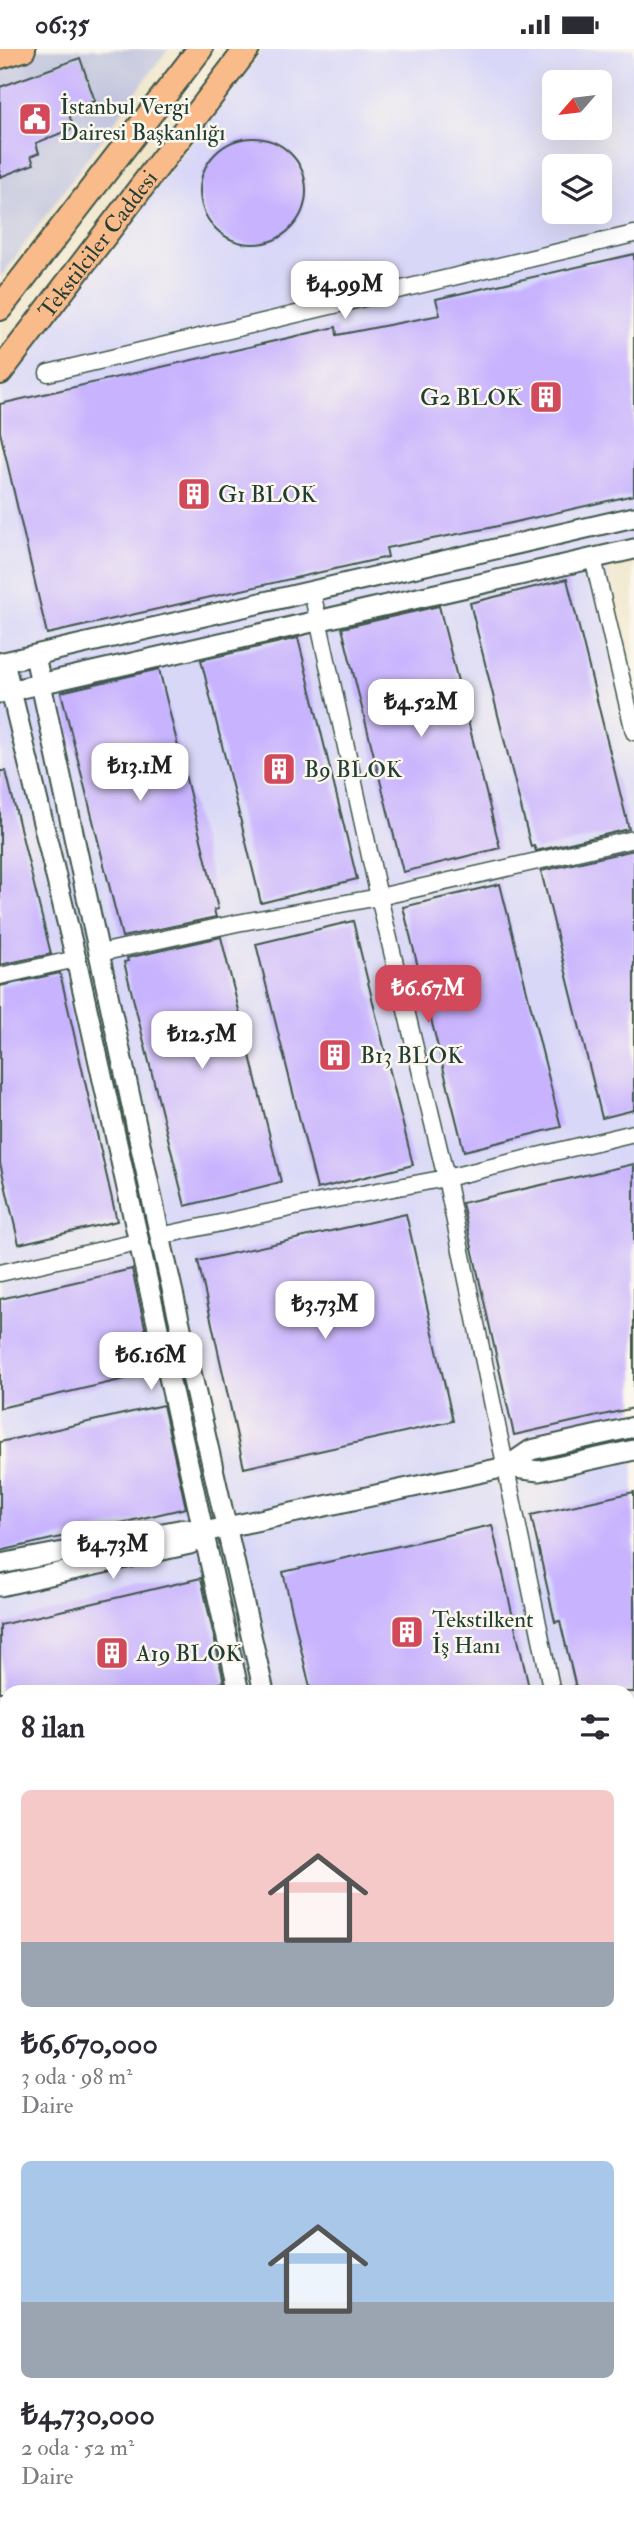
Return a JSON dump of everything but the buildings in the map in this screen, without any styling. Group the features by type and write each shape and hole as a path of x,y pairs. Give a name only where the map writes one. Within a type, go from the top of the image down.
{"main road":[{"path":"0,56 23,49"},
{"name":"Tekstilciler Caddesi","path":"0,308 200,49"},
{"name":"Tekstilciler Caddesi","path":"0,372 247,49"}],"street":[{"path":"48,373 634,234"},
{"path":"237,1685 75,959 5,692 2,663 634,517"},
{"path":"5,692 634,549"},
{"path":"593,558 634,732"},
{"path":"312,592 379,897 446,1178 551,1685"},
{"path":"35,656 160,1236 262,1685"},
{"path":"0,975 237,923 379,897 634,839"},
{"path":"0,1273 309,1204 446,1178 634,1133"},
{"path":"506,1467 531,1450 634,1427"},
{"path":"0,1564 184,1529 204,1532 506,1467 539,1471 634,1450"},
{"path":"0,1586 190,1543 204,1532"}],"shaded area":[{"path":"0,49 168,49 0,278"},
{"path":"264,49 634,49 634,559 606,565 634,680 634,1685 0,1685 0,391"}],"place":[{"name":"İstanbul Vergi Dairesi Başkanlığı","path":"35,119"},
{"name":"G2 BLOK","path":"546,397"},
{"name":"G1 BLOK","path":"194,494"},
{"name":"B9 BLOK","path":"279,769"},
{"name":"B13 BLOK","path":"335,1055"},
{"name":"Tekstilkent İş Hanı","path":"407,1632"},
{"name":"A19 BLOK","path":"112,1653"}]}
